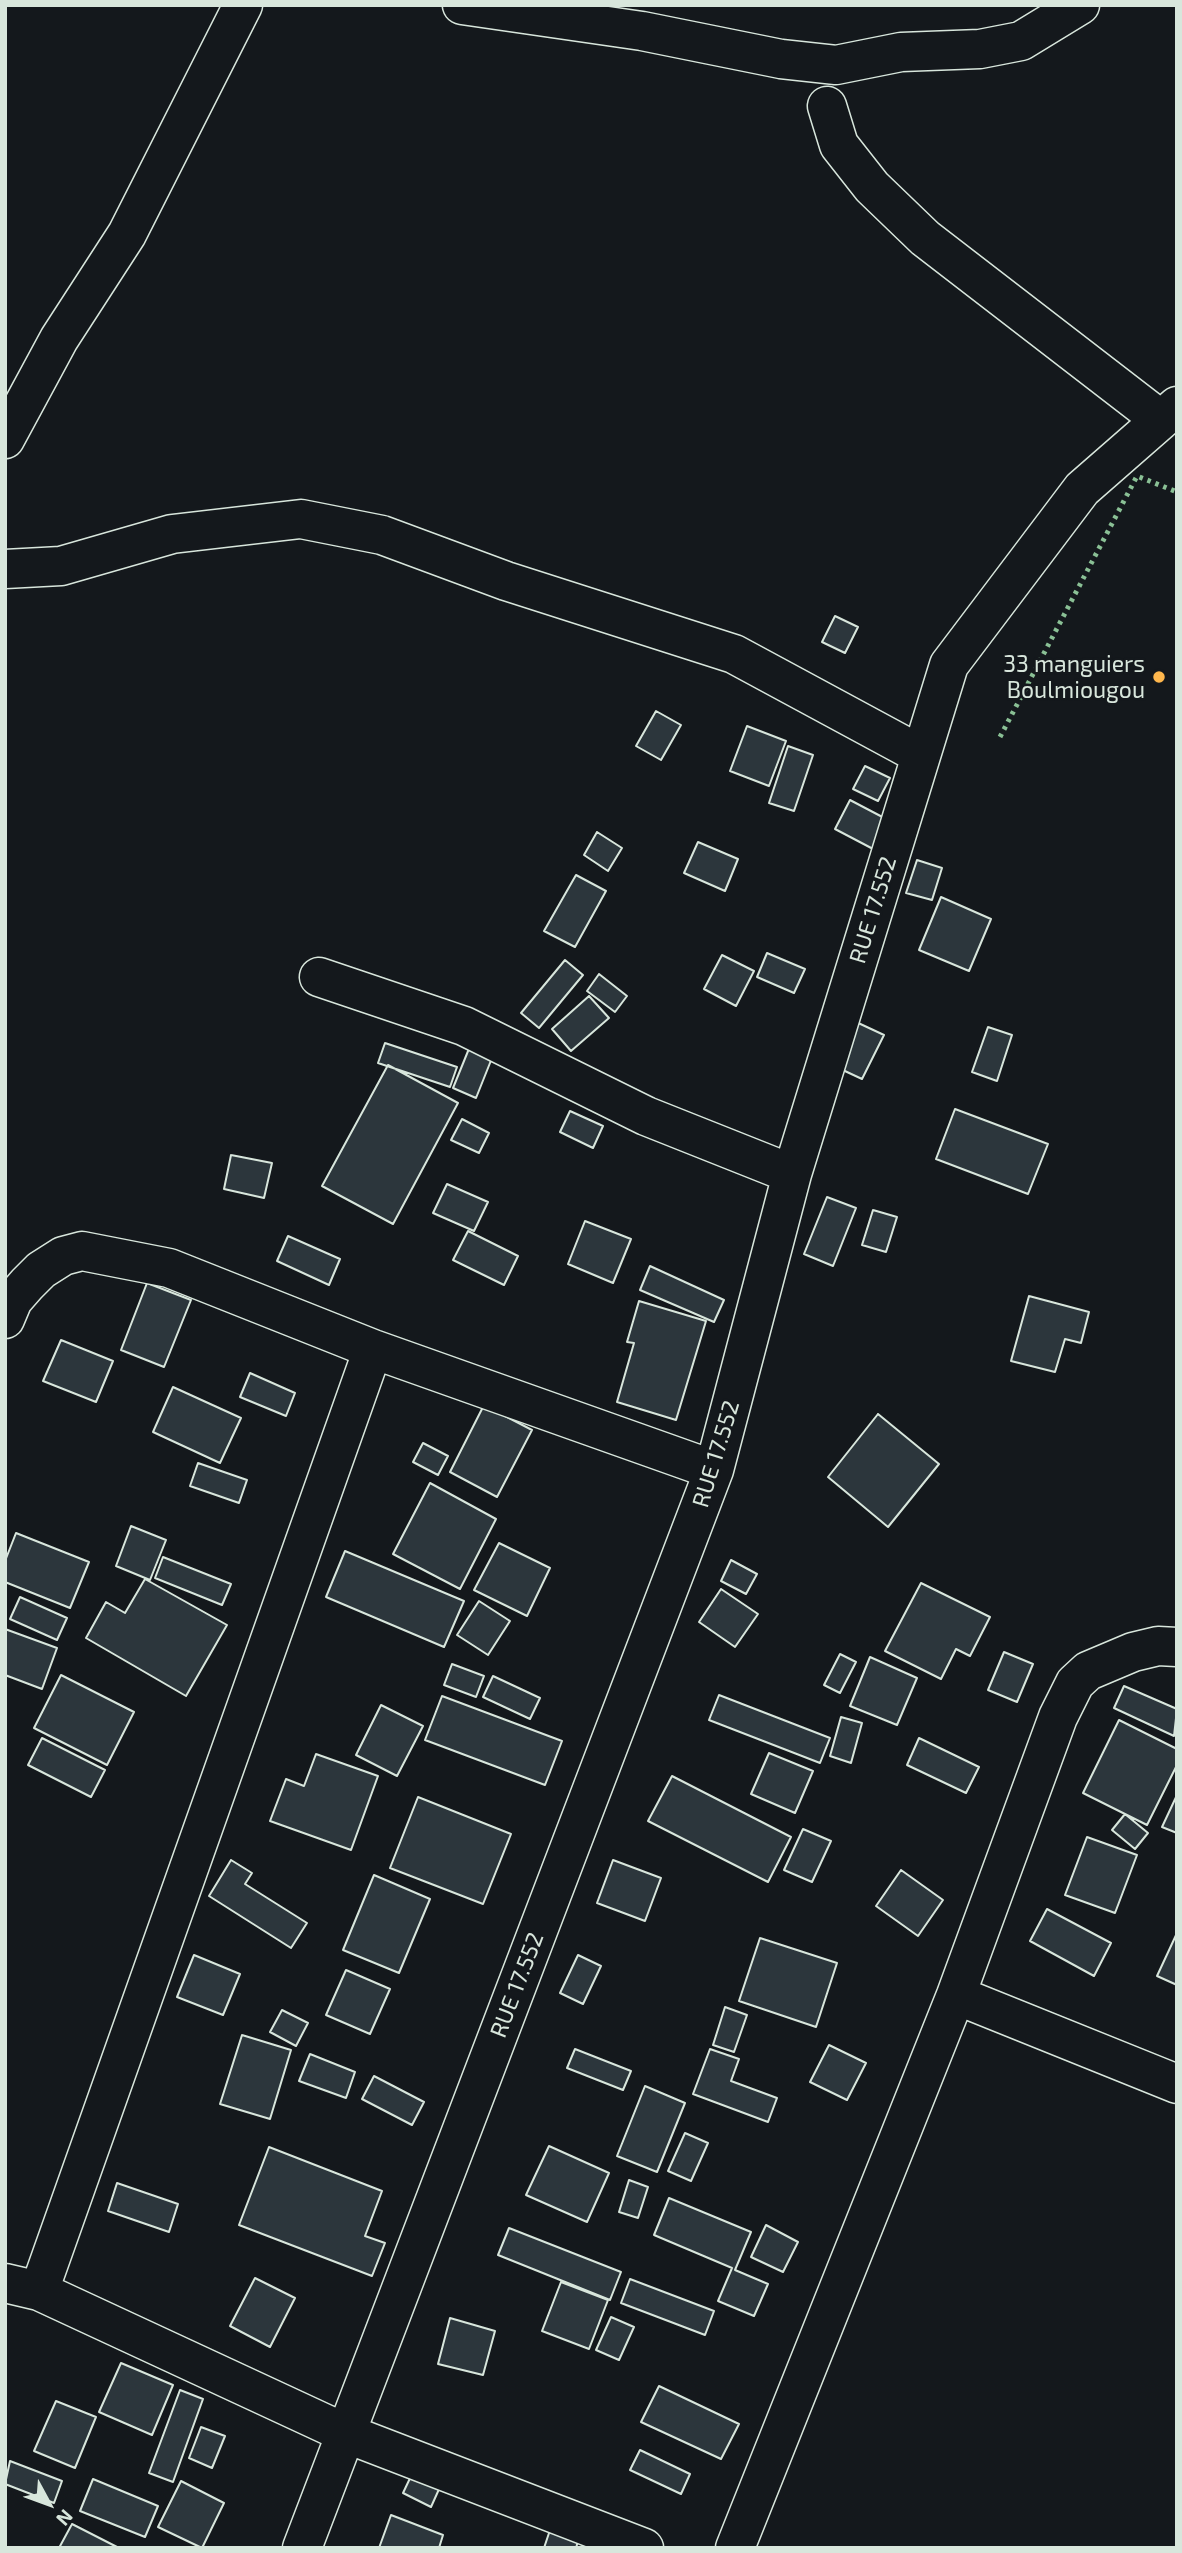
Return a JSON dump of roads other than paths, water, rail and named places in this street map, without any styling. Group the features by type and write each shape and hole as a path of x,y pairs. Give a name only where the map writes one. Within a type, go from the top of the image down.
{"street":[{"path":"5,439 59,339 127,234 243,5"},
{"path":"462,5 642,31 782,60 836,65 901,52 980,49 1021,41 1080,5"},
{"path":"782,60 827,106 839,145 872,187 925,238 1169,413"},
{"path":"827,106 836,65"},
{"name":"RUE 17.552","path":"302,2548 714,1471 792,1174 949,665 1082,489 1169,413"},
{"path":"5,569 61,566 172,534 301,519 369,532 734,654 921,755"},
{"path":"319,976 464,1026 646,1116 792,1174"},
{"path":"5,1319 13,1300 41,1270 63,1256 82,1251 169,1268 373,1349 714,1471"},
{"path":"373,1349 22,2287 345,2433 644,2548"},
{"path":"735,2548 956,1995 1058,1717 1075,1683 1088,1671 1133,1652 1158,1646 1177,1647"},
{"path":"956,1995 1177,2084"}],"place":[{"name":"33 manguiers Boulmiougou","path":"1159,677"}]}
